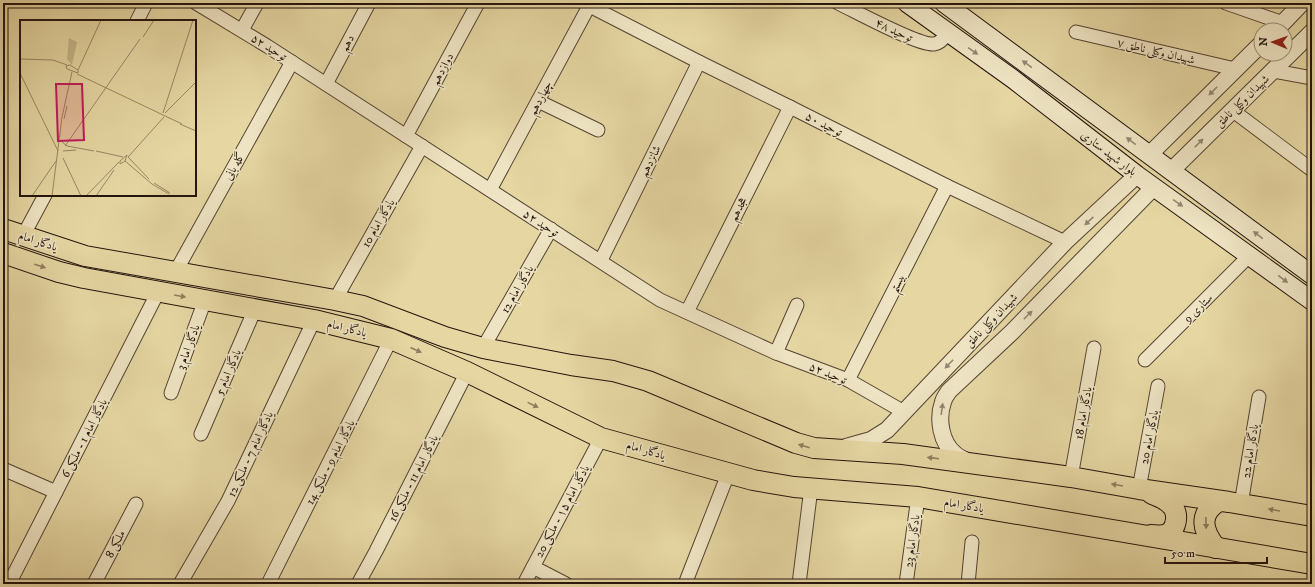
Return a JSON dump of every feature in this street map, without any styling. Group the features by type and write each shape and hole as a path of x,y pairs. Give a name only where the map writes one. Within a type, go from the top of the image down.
{"main road":[{"name":"بلوار شهید ستاری","path":"907,3 1013,79 1137,175 1312,301"},
{"name":"بلوار شهید ستاری","path":"944,3 1312,275"},
{"path":"948,33 960,15"},
{"name":"یادگار امام","path":"3,229 85,256 176,271 244,285 363,306 445,337 483,348 571,365 614,371 648,381 796,443 814,448 903,454 970,463 1071,477 1309,515"},
{"name":"یادگار امام","path":"3,253 59,272 84,278 314,320 392,339 467,372 600,438 752,480 811,488 918,497 1312,564"},
{"path":"1139,489 1163,498 1173,507 1175,512 1175,527 1170,532 1164,535 1145,535"},
{"path":"1216,548 1208,537 1205,526 1205,516 1210,507 1219,501"}],"street":[{"path":"137,20 146,3"},
{"name":"توحید ۵۲","path":"196,3 292,62 601,260 660,300 776,353 848,380 904,412"},
{"path":"242,30 257,3"},
{"name":"دهم","path":"326,84 369,3"},
{"name":"دوازدهم","path":"406,136 478,3"},
{"name":"توحید ۴۸","path":"838,3 919,41 932,44 940,42 948,33"},
{"path":"1226,3 1268,22"},
{"path":"1284,22 1302,3"},
{"name":"توحید ۵۰","path":"587,4 699,62 947,186 1065,242"},
{"name":"چهاردهم","path":"490,190 538,101 587,4"},
{"name":"شهیدان وکیلی ناطق ۷","path":"1076,32 1235,70"},
{"name":"شهیدان وکیلی ناطق","path":"1171,170 1274,71 1312,32"},
{"path":"1150,155 1253,52"},
{"name":"گله بانی","path":"176,271 292,62"},
{"name":"شانزدهم","path":"601,260 699,62"},
{"path":"1274,71 1312,78"},
{"path":"538,101 598,130"},
{"name":"هجدهم","path":"686,312 790,107"},
{"path":"1232,110 1312,170"},
{"name":"یادگار امام 10","path":"335,300 422,146"},
{"name":"شهیدان وکیلی ناطق","path":"835,449 871,440 887,430 1065,242 1137,175"},
{"name":"بیستم","path":"848,380 947,186"},
{"name":"شهیدان وکیلی ناطق","path":"970,463 955,454 947,445 942,435 940,413 943,401 949,391 1012,332 1154,187"},
{"path":"24,236 44,196"},
{"path":"1108,202 1119,206 1123,215 1122,220"},
{"name":"یادگار امام 12","path":"483,348 551,229"},
{"name":"ستاری 9","path":"1145,360 1250,255"},
{"name":"یادگار امام 1 - ملکی 6","path":"9,584 158,292"},
{"name":"یادگار امام 3","path":"172,393 205,300"},
{"path":"776,353 797,305"},
{"name":"یادگار امام 5","path":"201,434 255,309"},
{"name":"یادگار امام 7 - ملکی 12","path":"180,584 228,501 314,320"},
{"name":"یادگار امام 9 - ملکی 14","path":"268,584 392,339"},
{"name":"یادگار امام 18","path":"1071,477 1094,348"},
{"name":"یادگار امام 11 - ملکی 16","path":"358,584 467,372"},
{"name":"یادگار امام 20","path":"1139,489 1158,386"},
{"name":"یادگار امام 22","path":"1241,504 1258,397"},
{"name":"یادگار امام ۱۵ - ملکی 20","path":"524,584 600,438"},
{"path":"3,469 56,492"},
{"path":"685,584 692,578 728,474"},
{"path":"799,584 811,488"},
{"name":"یادگار امام 23","path":"906,584 918,497"},
{"name":"ملکی 8","path":"94,584 136,504"},
{"path":"968,584 972,542"},
{"path":"533,567 566,584"}]}
